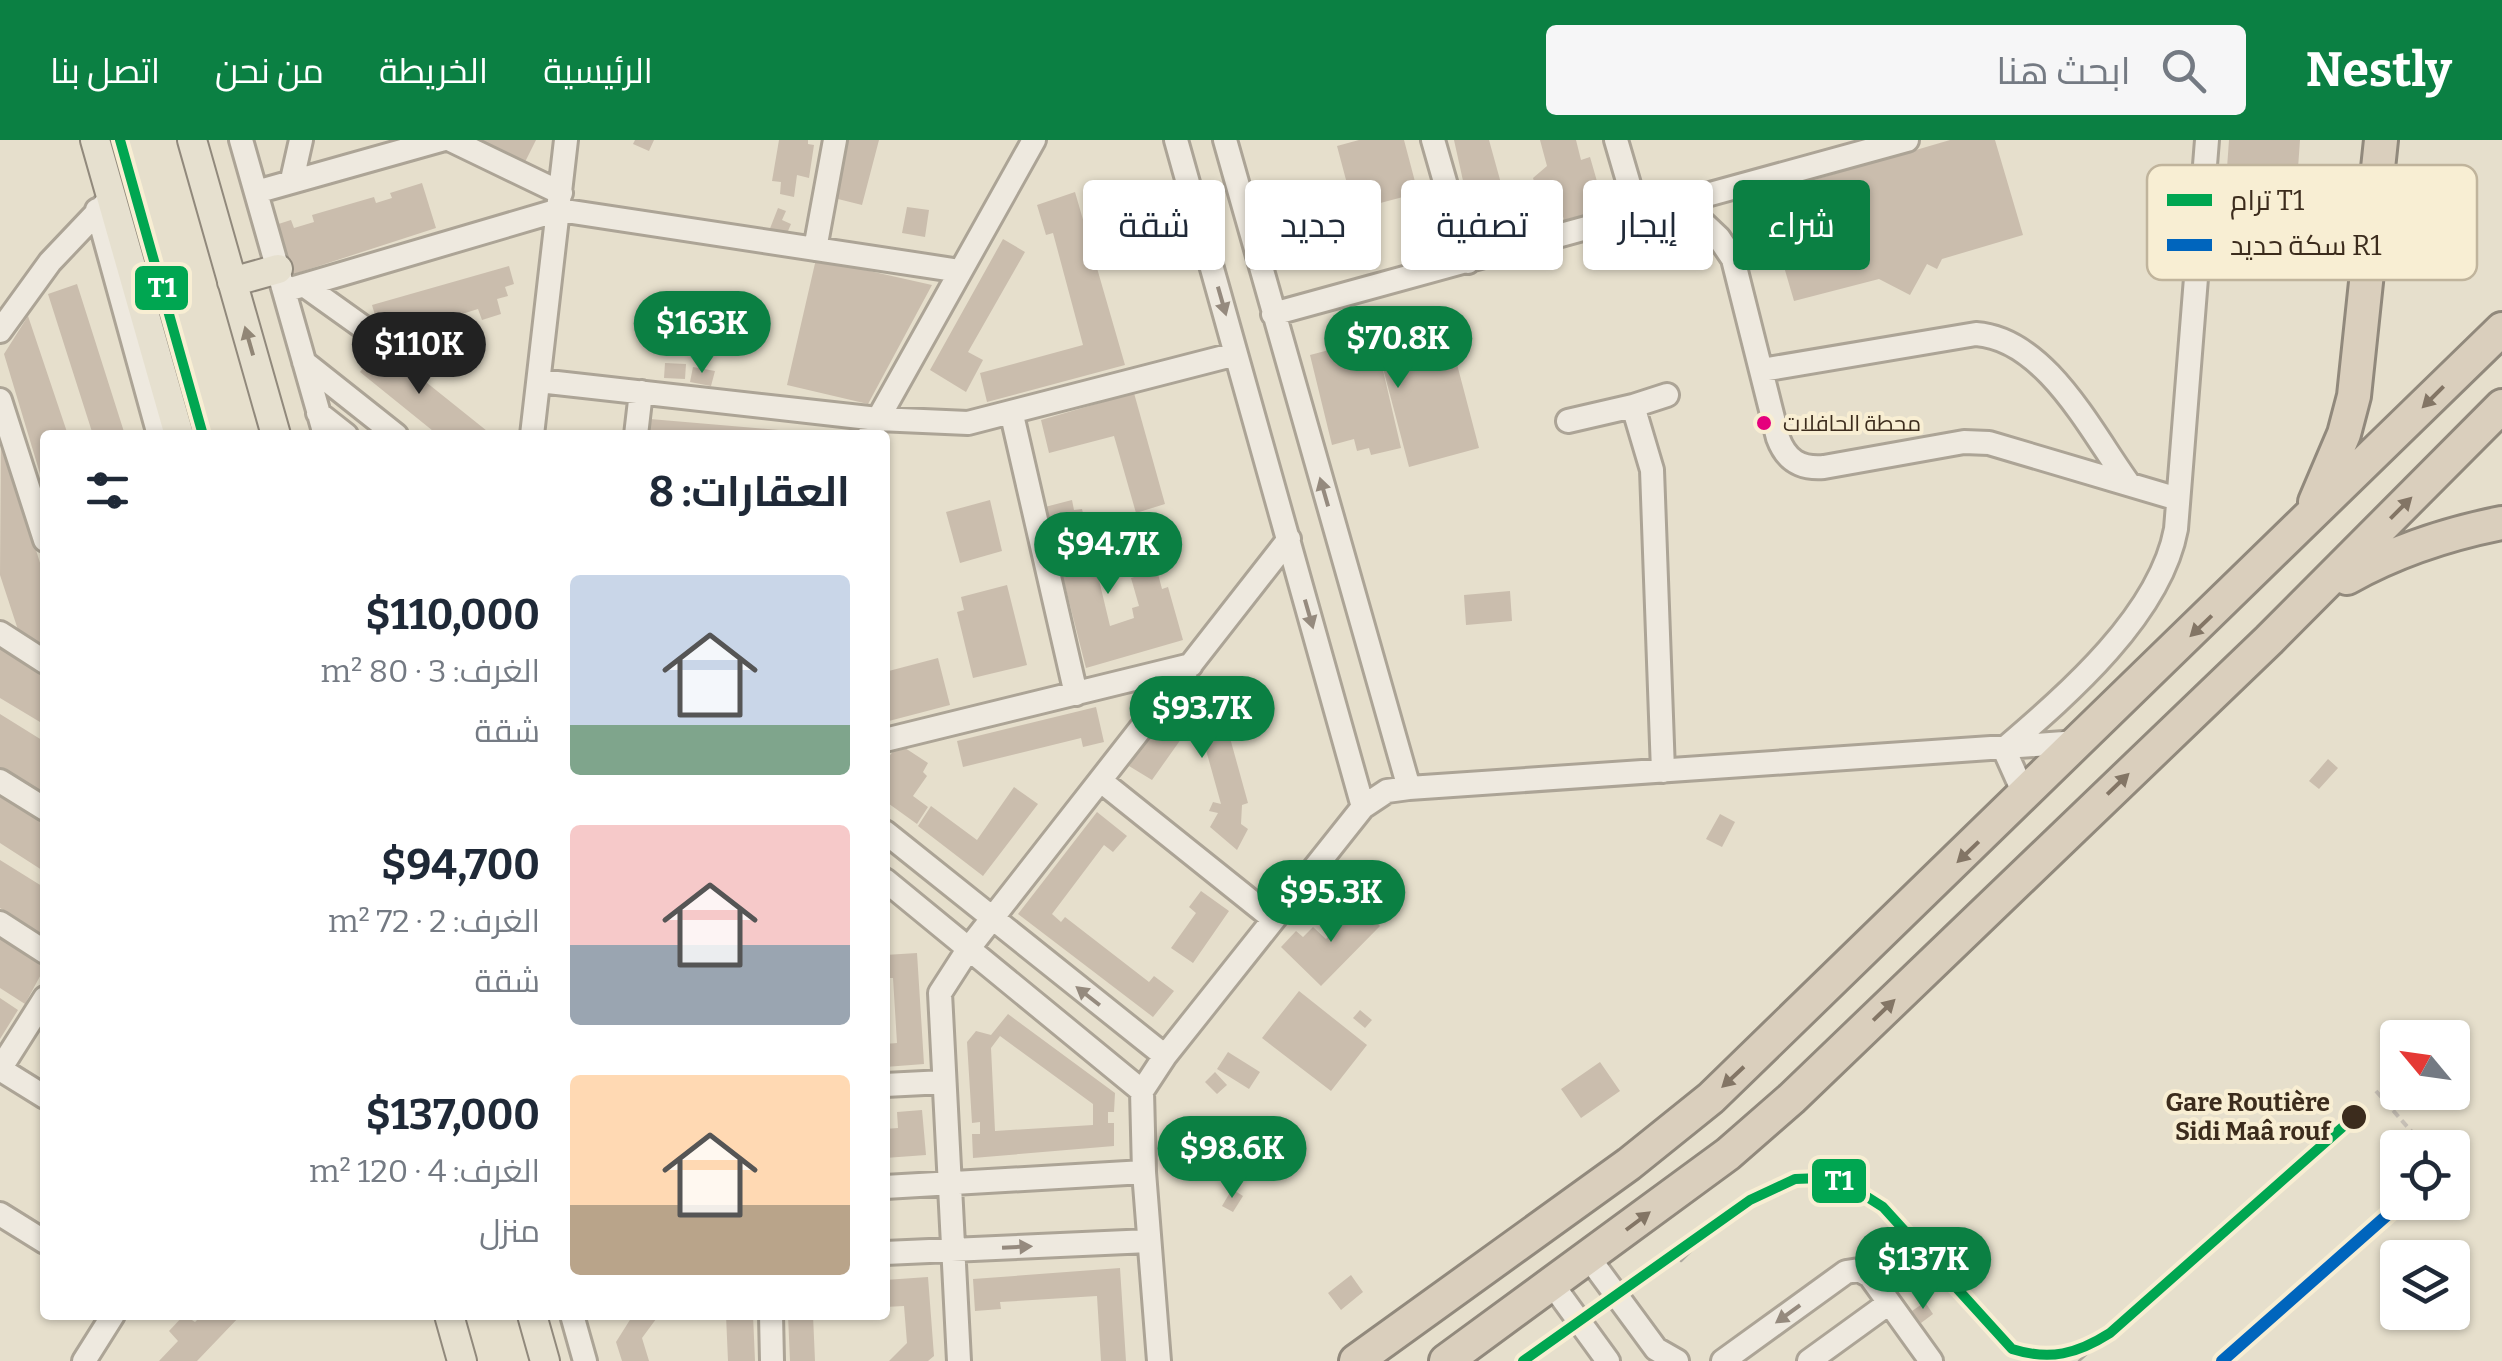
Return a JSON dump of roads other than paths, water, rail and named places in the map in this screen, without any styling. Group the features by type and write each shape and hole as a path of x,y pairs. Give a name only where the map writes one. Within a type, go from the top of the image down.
{"highway":[{"path":"2379,165 2382,140"},
{"path":"2304,525 2331,469 2354,396 2367,280"},
{"path":"1356,1361 1628,1164 1711,1098 2082,742 2502,329"},
{"path":"1446,1361 1728,1154 1791,1098 2269,640 2502,406"},
{"path":"2269,640 2339,582 2384,557 2442,535 2502,522"}],"main road":[{"path":"95,140 104,204 178,430"},
{"path":"192,140 275,430"},
{"path":"232,282 288,282"},
{"path":"450,1320 462,1361"},
{"path":"533,1320 545,1361"}],"street":[{"path":"241,140 288,282 304,362 322,424"},
{"path":"292,180 301,140"},
{"path":"256,192 442,140"},
{"path":"451,140 560,202 960,271"},
{"path":"533,430 566,140"},
{"path":"815,249 835,140"},
{"path":"874,427 1034,140"},
{"path":"1176,140 1363,807"},
{"path":"1225,140 1410,788"},
{"path":"1432,140 1444,180"},
{"path":"1616,140 1628,180"},
{"path":"1713,192 1824,151 1906,140"},
{"path":"2205,165 2207,140"},
{"path":"288,282 560,202"},
{"path":"0,331 50,262 104,204"},
{"path":"104,204 158,430"},
{"path":"1713,232 1733,258 1782,449 1800,466 1824,467 1977,442 2178,499"},
{"path":"1273,314 1438,270"},
{"path":"2004,748 2048,710 2150,599 2173,548 2196,280"},
{"path":"288,282 380,340 434,346"},
{"path":"1762,370 1976,334 2006,339 2042,366 2129,484"},
{"path":"539,381 874,427 968,423 1012,415 1236,354"},
{"path":"304,362 390,430"},
{"path":"636,430 640,392"},
{"path":"1568,421 1667,395"},
{"path":"0,400 40,524"},
{"path":"1633,406 1652,470 1663,771"},
{"path":"1012,415 1076,694"},
{"path":"959,1361 940,993 969,948 1288,540"},
{"path":"0,633 40,659"},
{"path":"890,739 1191,665"},
{"path":"1159,1361 1144,1172 1142,1091 1272,918 1363,807 1387,791 1410,788 2082,742"},
{"path":"2004,748 2025,796"},
{"path":"0,781 40,806"},
{"path":"1101,781 1272,918"},
{"path":"890,836 1165,1056"},
{"path":"890,888 1142,1091"},
{"path":"0,924 40,949"},
{"path":"40,1006 0,1069 40,1094"},
{"path":"890,1085 944,1082"},
{"path":"890,1187 1144,1172"},
{"path":"0,1214 40,1239"},
{"path":"890,1253 1149,1241"},
{"path":"1588,1258 1656,1349 1677,1361"},
{"path":"1723,1361 1846,1272 1866,1273 1931,1361"},
{"path":"1552,1284 1608,1361"},
{"path":"1810,1361 1889,1303"},
{"path":"84,1361 110,1320"},
{"path":"573,1320 585,1361"},
{"path":"771,1320 772,1361"}],"tram line":[{"name":"T1","path":"120,140 202,430"},
{"name":"T1","path":"1523,1361 1750,1200 1795,1179 1821,1178 1842,1181 1883,1207 2012,1349 2039,1355 2075,1350 2110,1333 2354,1117"},
{"path":"1681,1261 1723,1219"},
{"path":"2079,1361 2110,1333"}],"rail line":[{"name":"R1","path":"2222,1361 2382,1220"}],"place":[{"name":"محطة الحافلات","path":"1764,423"},
{"name":"Gare Routière Sidi Maâ rouf","path":"2354,1117"}]}
